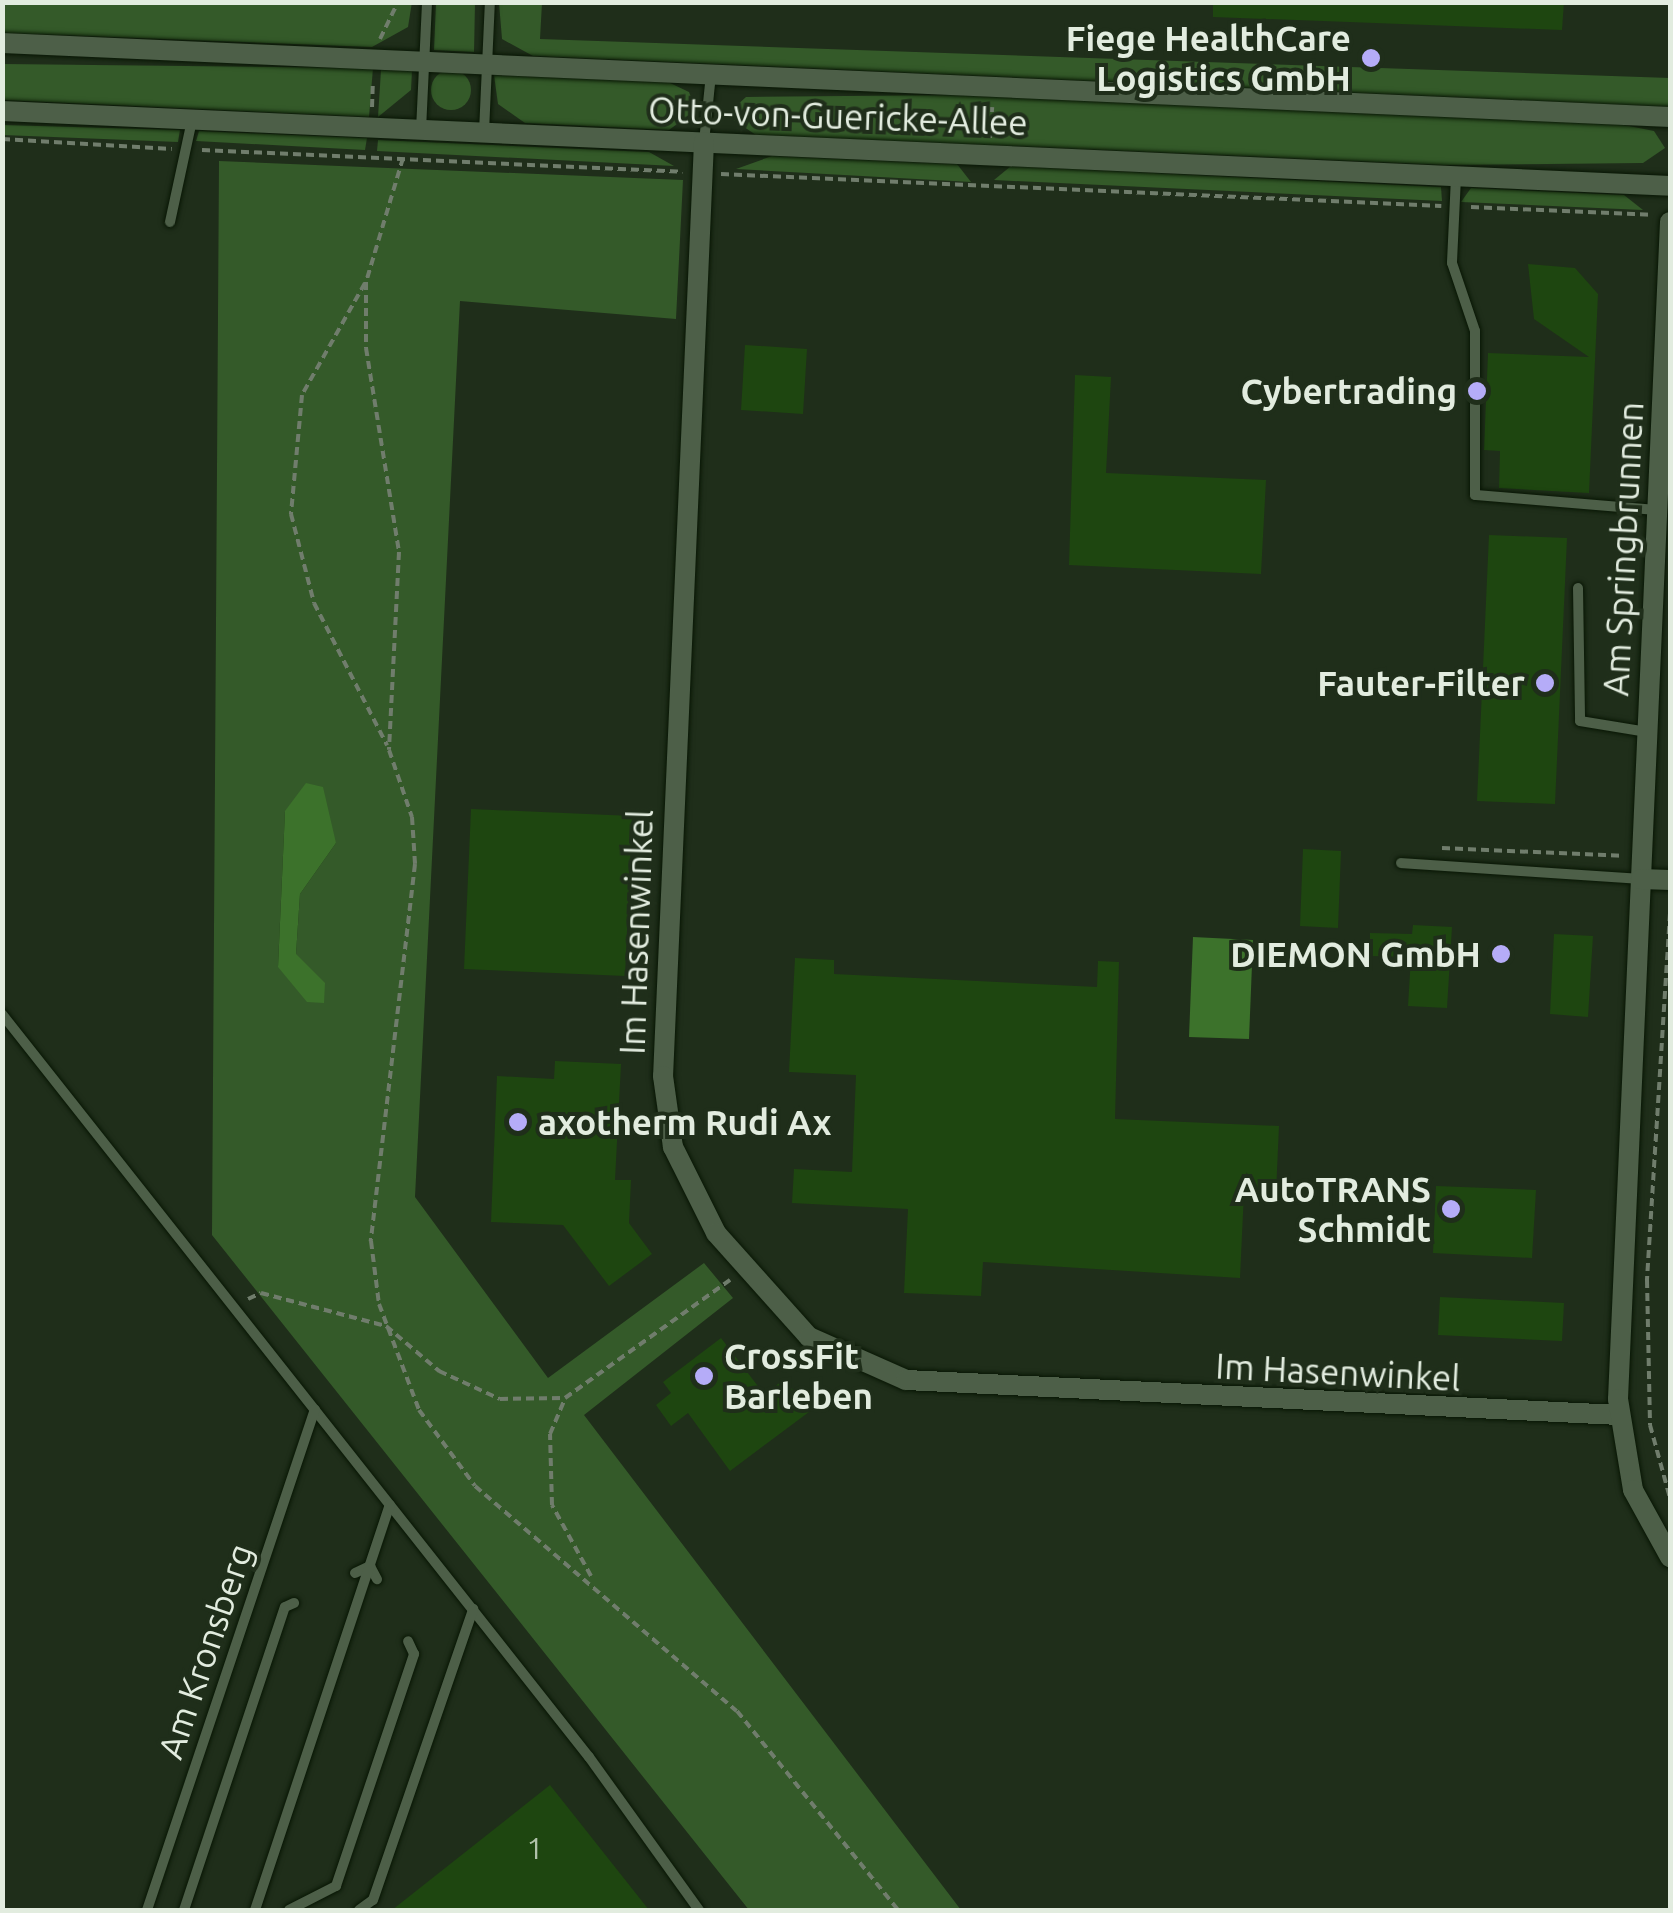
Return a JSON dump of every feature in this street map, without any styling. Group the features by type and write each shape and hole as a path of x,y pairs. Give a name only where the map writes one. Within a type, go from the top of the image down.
{"street":[{"name":"Otto-von-Guericke-Allee","path":"2,43 1670,117"},
{"name":"Otto-von-Guericke-Allee","path":"2,111 1670,186"},
{"name":"Im Hasenwinkel","path":"704,142 663,1076 680,1168 744,1270 832,1352 928,1384 1618,1414"},
{"name":"Am Springbrunnen","path":"1670,220 1658,510 1663,568 1648,732 1618,1414 1632,1490 1670,1557"},
{"path":"1641,879 1670,880"}],"lane":[{"path":"421,130 427,2"},
{"path":"484,132 490,2"},
{"path":"704,142 711,74"},
{"path":"170,222 192,120"},
{"path":"1456,176 1452,263 1475,331 1475,496 1658,510"},
{"path":"1578,588 1580,721 1648,732"},
{"path":"1402,863 1641,879"},
{"path":"2,1014 473,1610 699,1910"},
{"name":"Am Kronsberg","path":"146,1910 315,1410"},
{"path":"255,1910 390,1505"},
{"path":"355,1573 370,1566"},
{"path":"370,1566 378,1579"},
{"path":"184,1910 285,1607 294,1603"},
{"path":"359,1910 373,1900 473,1610"},
{"path":"289,1910 336,1886 414,1654 408,1641"}],"path":[{"path":"988,155 994,88"},
{"path":"2,138 702,174 1454,206 1670,220"},
{"path":"403,158 366,282 302,396 289,458 291,514 314,603 389,750 412,817 415,864 371,1241 386,1326 419,1410 466,1474 598,1584 737,1711 898,1910"},
{"path":"366,282 366,348 399,552 389,750"},
{"path":"1670,747 1670,837"},
{"path":"1670,912 1647,1297 1650,1424 1670,1498"},
{"path":"598,1584 552,1505 550,1434 565,1398 744,1270"},
{"path":"233,1306 261,1294 386,1326 438,1371 500,1399 565,1398"}],"shaded area":[{"path":"412,2 408,27 372,47 3,33 3,3"},
{"path":"436,3 475,3 474,52 434,50"},
{"path":"499,3 542,3 540,39 1670,78 1670,107 533,56 502,39"},
{"path":"3,64 373,68 369,117 3,100"},
{"path":"381,70 412,71 411,90 378,117"},
{"path":"451,70 465,76 471,90 465,104 451,110 437,104 431,90 437,76"},
{"path":"494,75 668,82 689,92 696,110 669,130 525,123 498,104"},
{"path":"957,95 1619,124 1654,131 1665,148 1643,163 1444,165 756,135 726,115 746,97"},
{"path":"3,125 180,130 178,142 3,135"},
{"path":"199,131 367,138 365,150 196,141"},
{"path":"378,140 649,152 674,166 377,151"},
{"path":"772,156 957,164 971,182 736,169"},
{"path":"219,161 683,180 676,319 460,301 415,1197 548,1378 704,1263 733,1298 584,1415 961,1910 749,1910 212,1235","holes":["285,811 336,843 300,894 296,954 278,966"]},
{"path":"1011,166 1441,187 1442,201 994,180"},
{"path":"1471,188 1624,195 1643,210 1461,202"},
{"path":"306,783 323,787 336,843 300,894 296,954 325,983 324,1003 307,1002 278,967 285,811"},
{"path":"1193,937 1253,940 1249,1039 1189,1037"}],"building":[{"path":"1213,2 1564,2 1562,30 1213,17"},
{"path":"1528,264 1575,268 1598,294 1589,493 1499,488 1500,451 1484,450 1488,353 1589,357 1534,319"},
{"path":"745,345 807,349 803,414 741,410"},
{"path":"1075,375 1111,377 1106,473 1266,480 1261,574 1069,565"},
{"path":"1489,535 1567,538 1555,804 1477,801"},
{"path":"471,809 632,816 625,976 464,969"},
{"path":"1303,849 1341,851 1338,928 1300,926"},
{"path":"1413,925 1452,927 1447,1008 1408,1006 1411,957 1370,956 1370,933 1412,934"},
{"path":"1554,934 1593,936 1588,1017 1550,1014"},
{"path":"795,958 834,960 834,974 1097,987 1098,961 1119,962 1115,1119 1279,1126 1276,1193 1244,1192 1240,1278 983,1262 981,1296 904,1293 908,1209 792,1203 794,1169 852,1172 856,1075 789,1072"},
{"path":"555,1061 621,1064 615,1180 631,1180 629,1223 652,1254 609,1286 563,1225 491,1222 497,1076 554,1079"},
{"path":"1436,1186 1536,1190 1532,1258 1433,1253"},
{"path":"1440,1297 1564,1303 1562,1341 1438,1335"},
{"path":"721,1338 764,1394 785,1379 809,1412 730,1471 688,1413 671,1426 656,1405 671,1393 663,1382"},
{"path":"550,1785 649,1910 392,1910"}],"place":[{"name":"Fiege HealthCare Logistics GmbH","path":"1371,58"},
{"name":"Cybertrading","path":"1477,391"},
{"name":"Fauter-Filter","path":"1545,683"},
{"name":"DIEMON GmbH","path":"1501,954"},
{"name":"axotherm Rudi Ax","path":"518,1122"},
{"name":"AutoTRANS Schmidt","path":"1451,1209"},
{"name":"CrossFit Barleben","path":"704,1376"}]}
